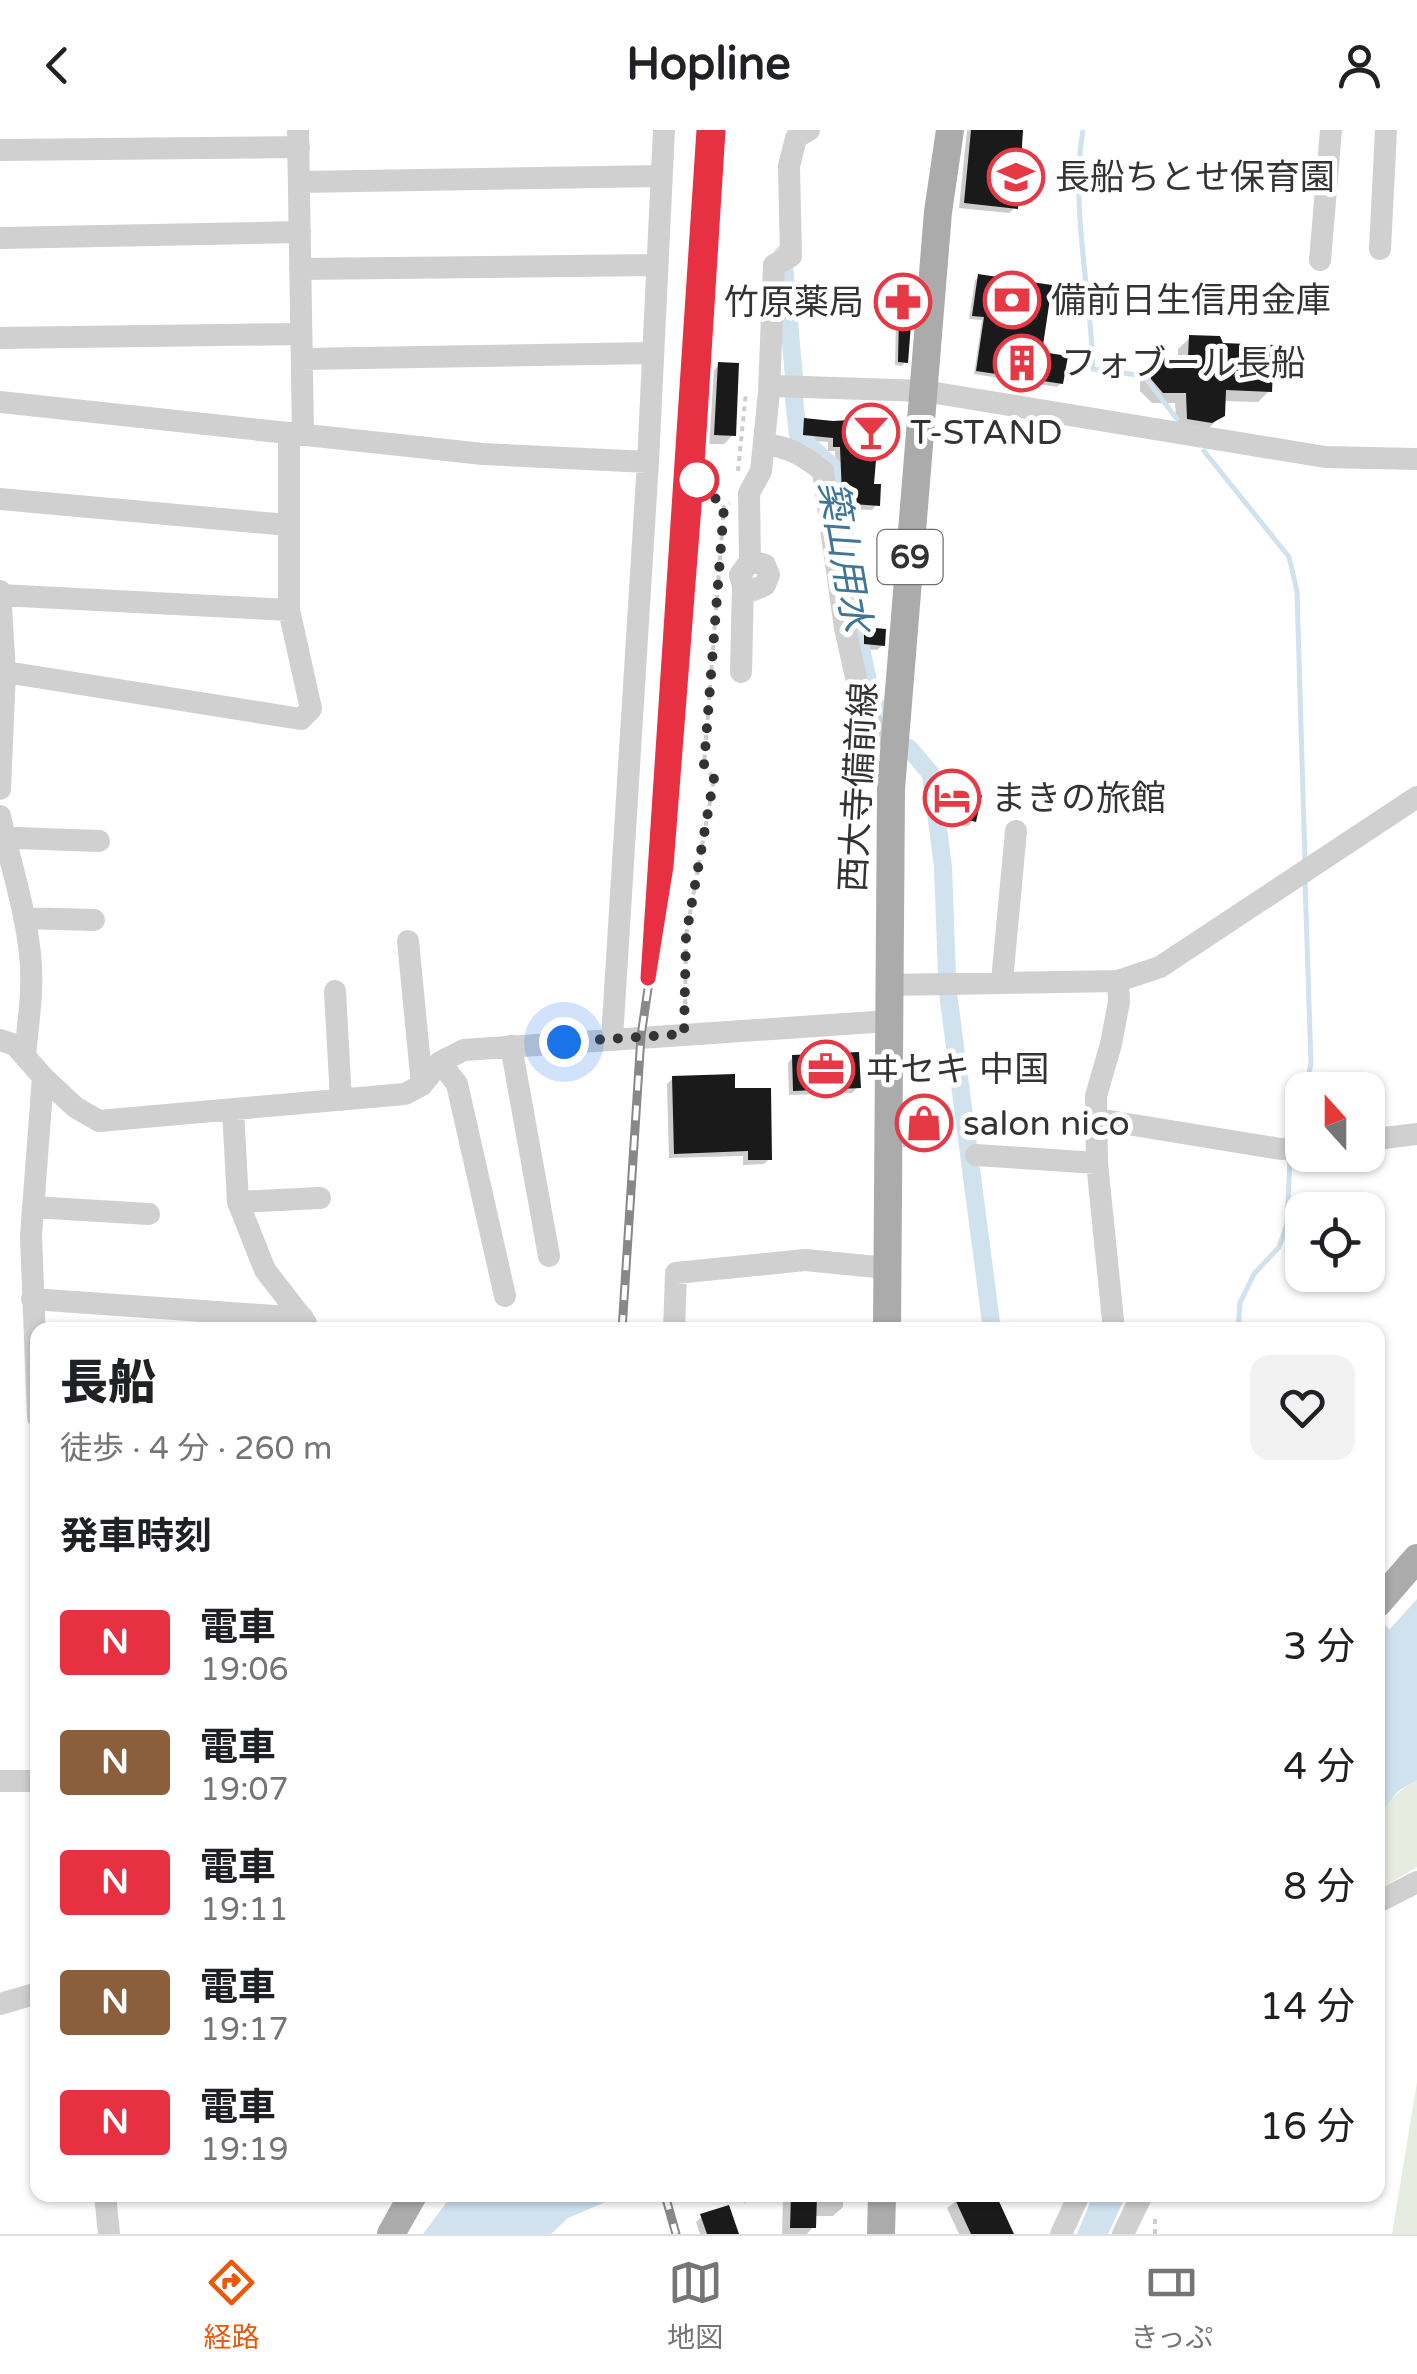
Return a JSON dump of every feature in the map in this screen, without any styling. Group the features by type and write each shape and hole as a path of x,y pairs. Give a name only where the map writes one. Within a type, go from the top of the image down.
{"main road":[{"name":"西大寺備前線","path":"887,1322 891,789 938,212 950,130"},
{"path":"1385,1595 1417,1558"},
{"path":"390,2234 409,2202"},
{"path":"881,2234 882,2202"}],"street":[{"path":"612,1039 664,130"},
{"path":"752,587 740,574 750,561 749,493 761,471 764,444 757,392 782,260 789,166 796,138 809,130"},
{"path":"1320,260 1331,130"},
{"path":"1380,249 1386,130"},
{"path":"0,150 298,138 302,359 288,525 289,610 311,709 300,719 2,671"},
{"path":"299,182 661,176"},
{"path":"0,238 300,232"},
{"path":"300,269 656,265"},
{"path":"0,338 302,334"},
{"path":"302,359 652,353"},
{"path":"757,392 775,386 924,390 1325,457 1417,459"},
{"path":"2,409 483,454 648,462"},
{"path":"764,444 786,447 823,471 844,628 862,705 876,728 895,743"},
{"path":"0,499 288,525"},
{"path":"0,789 0,594 289,610"},
{"path":"889,985 1118,982 1160,967 1417,796"},
{"path":"0,816 3,842 15,870 30,956 31,997 25,1056"},
{"path":"1002,981 1016,832"},
{"path":"3,842 16,838 99,841"},
{"path":"24,918 94,920"},
{"path":"408,940 422,1086"},
{"path":"1113,1322 1097,1163 1096,1096 1116,1016 1118,982"},
{"path":"335,991 341,1100"},
{"path":"0,1040 15,1045 75,1107 100,1121 405,1094 422,1086 440,1062 464,1050 888,1021"},
{"path":"511,1046 549,1256"},
{"path":"440,1062 457,1084 505,1296"},
{"path":"33,1322 33,1207 43,1077"},
{"path":"232,1110 238,1202 265,1270 304,1322"},
{"path":"1097,1119 1285,1149"},
{"path":"1385,1138 1417,1134"},
{"path":"976,1156 1097,1163"},
{"path":"238,1202 320,1198"},
{"path":"33,1207 149,1214"},
{"path":"674,1322 676,1273 805,1260 887,1268"},
{"path":"32,1298 285,1322"},
{"path":"0,1781 30,1781"},
{"path":"1385,1898 1417,1882"},
{"path":"0,2004 30,1995"},
{"path":"106,2202 110,2234"},
{"path":"1061,2234 1076,2202"},
{"path":"1123,2234 1139,2202"}],"path":[{"path":"736,481 757,392"},
{"path":"684,1034 686,936 714,778 704,765 724,507 735,499"}],"shaded area":[{"path":"1417,1780 1417,1867 1385,1886 1385,1809 1400,1791"},
{"path":"1417,2082 1417,2234 1392,2234"}],"water":[{"path":"1417,1599 1417,1780 1398,1791 1385,1807 1385,1634"},
{"path":"447,2202 606,2202 568,2218 551,2234 423,2234"},
{"path":"1090,2202 1123,2202 1108,2234 1077,2234"}],"building":[{"path":"971,130 1023,130 1018,209 964,203"},
{"path":"978,274 1052,285 1042,352 1068,356 1063,384 976,371 984,317 972,316"},
{"path":"895,285 914,285 908,363 898,362"},
{"path":"1189,335 1220,336 1223,343 1274,345 1272,392 1226,390 1225,416 1212,423 1187,419 1186,393 1163,393 1151,379 1151,358 1188,358"},
{"path":"718,362 739,363 736,436 714,435"},
{"path":"804,418 881,418 881,426 896,426 895,448 877,448 874,484 881,484 880,506 853,504 854,495 842,495 840,447 833,447 833,438 803,435"},
{"path":"864,627 886,629 885,646 864,644"},
{"path":"945,784 982,795 976,822 953,816 955,809 939,804"},
{"path":"859,1052 861,1088 793,1091 792,1055"},
{"path":"735,1074 735,1088 771,1088 772,1160 748,1160 748,1151 674,1154 672,1076"},
{"path":"940,1102 942,1141 908,1143 906,1103"},
{"path":"791,2202 817,2202 816,2228 790,2228"},
{"path":"956,2202 999,2202 1014,2234 971,2234"},
{"path":"729,2205 739,2234 707,2234 700,2214"}],"waterway":[{"path":"1083,130 1080,219 1093,369 1144,376 1177,419"},
{"name":"築山用水","path":"783,254 794,377"},
{"name":"築山用水","path":"794,399 798,435 836,470 859,640 872,698 886,722"},
{"path":"1204,451 1289,557 1297,591 1305,862"},
{"name":"築山用水","path":"909,748 931,774 943,867 947,975"},
{"path":"1305,881 1309,1072"},
{"name":"築山用水","path":"948,993 991,1322"},
{"path":"1239,1322 1240,1303 1254,1274 1279,1247 1287,1224 1289,1172"},
{"path":"1385,1628 1391,1636"}],"railway":[{"path":"623,1322 641,1036 666,866 718,130"},
{"path":"667,2202 676,2234"}],"train":[{"name":"N","path":"704,130 648,978 666,866 718,130"}],"place":[{"name":"長船ちとせ保育園","path":"1016,177"},
{"name":"備前日生信用金庫","path":"1012,300"},
{"name":"竹原薬局","path":"903,302"},
{"name":"フォブール長船","path":"1022,363"},
{"name":"T-STAND","path":"871,432"},
{"name":"まきの旅館","path":"952,798"},
{"name":"ヰセキ 中国","path":"826,1069"},
{"name":"salon nico","path":"924,1123"}],"route":[{"path":"564,1042 684,1034 686,936 714,778 704,765 724,507 697,480"}]}
